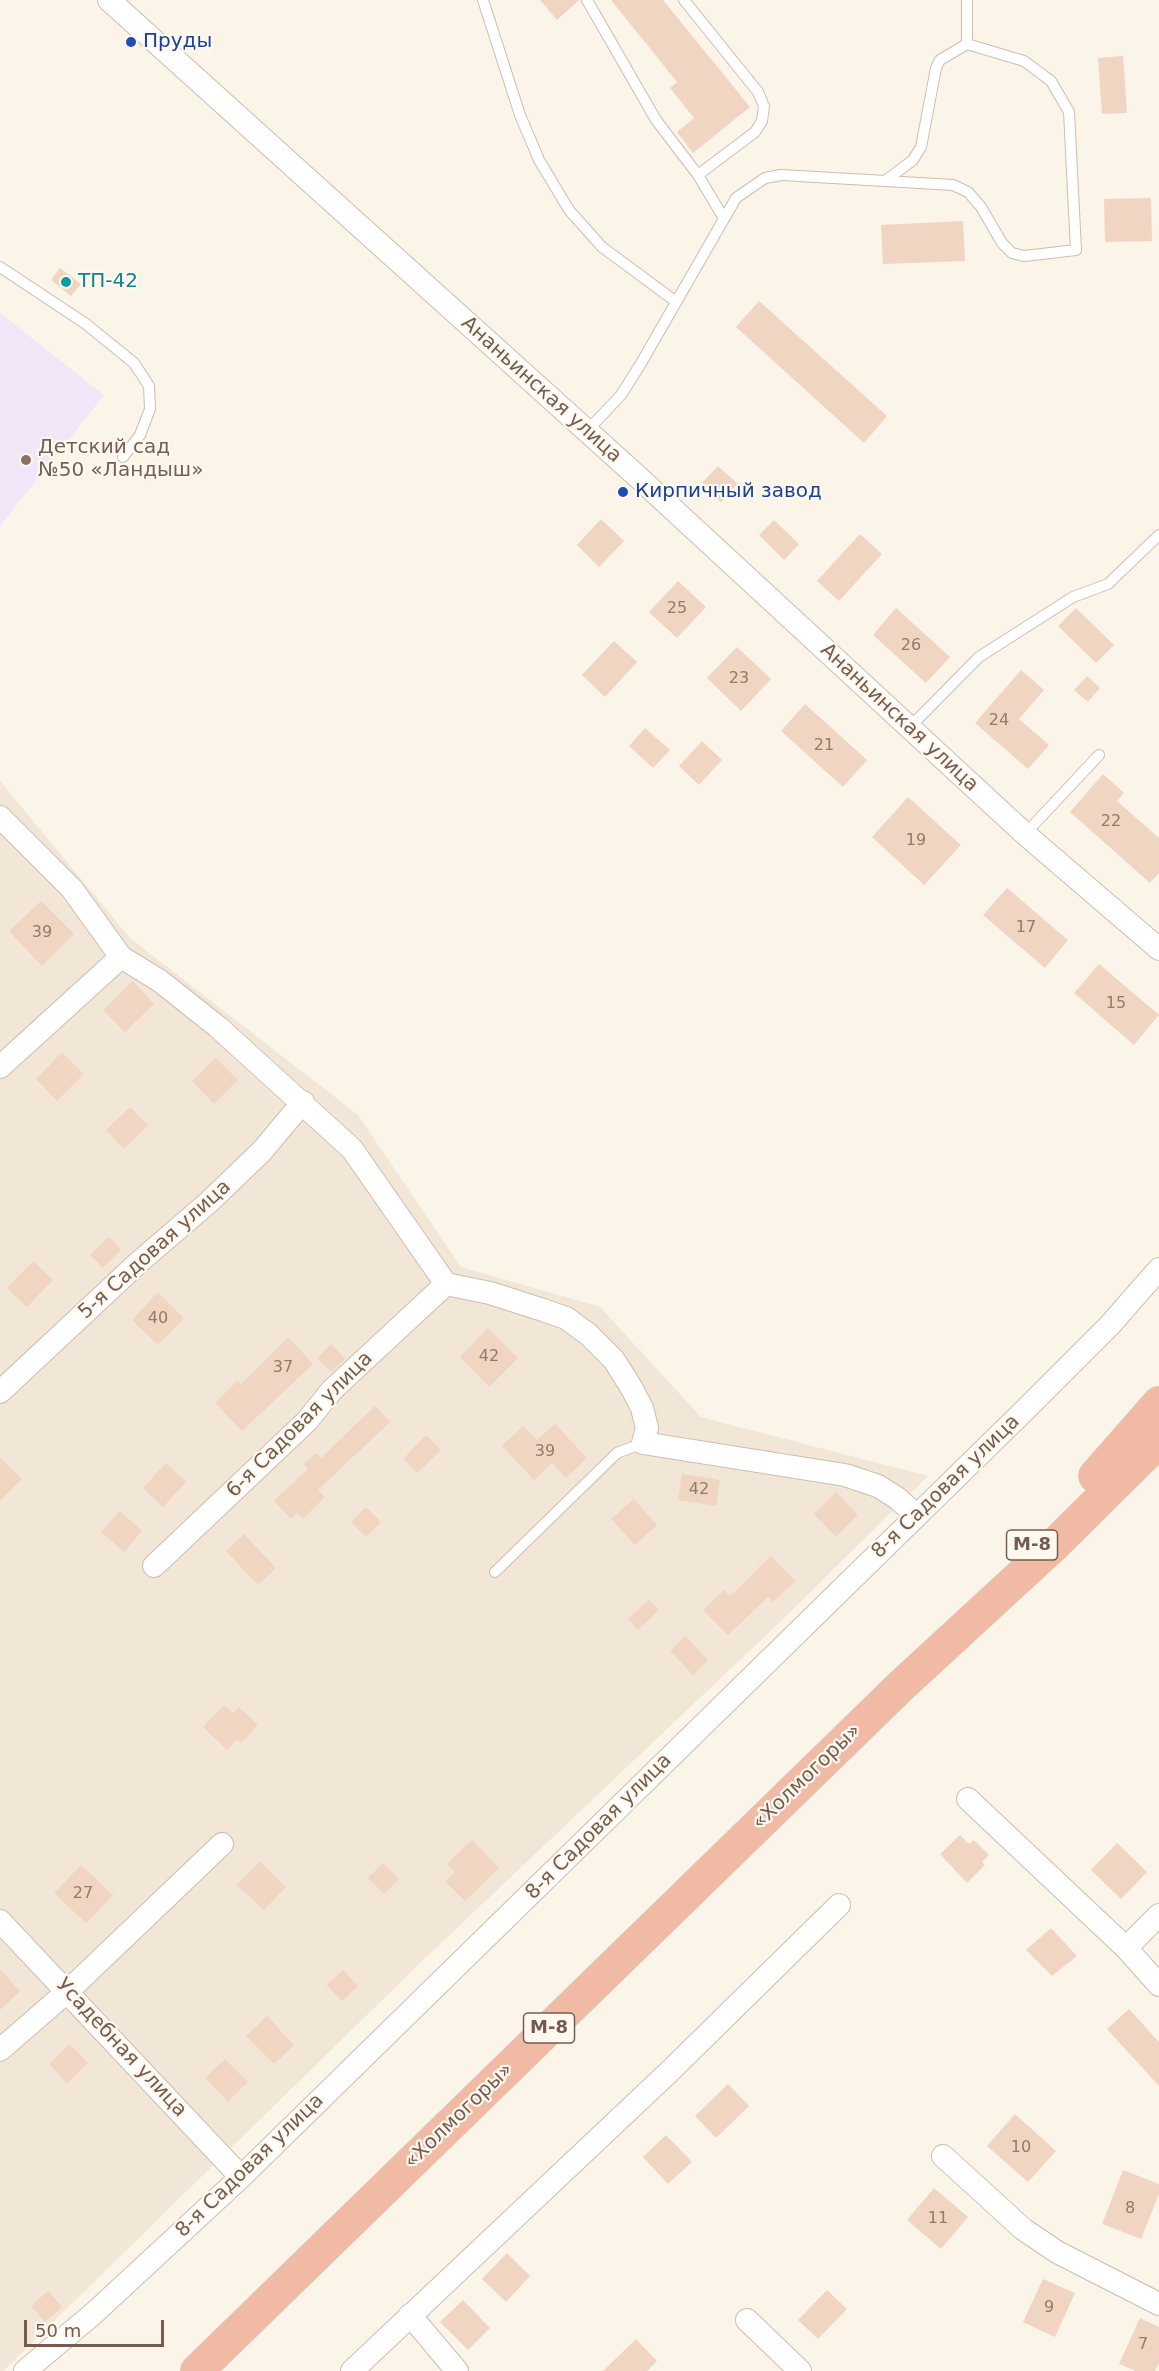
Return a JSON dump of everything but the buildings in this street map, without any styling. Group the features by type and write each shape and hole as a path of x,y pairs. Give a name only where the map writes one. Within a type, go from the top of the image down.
{"highway":[{"name":"«Холмогоры»","path":"902,1685 1118,1452 1159,1403"},
{"name":"«Холмогоры»","path":"197,2371 902,1685 1054,1545 1159,1441"}],"street":[{"name":"Ананьинская улица","path":"109,0 587,431 1025,834 1159,948"},
{"path":"0,817 72,889 121,957 186,1001 303,1101 352,1149 446,1284 490,1293 566,1318 588,1334 614,1360 631,1386 642,1408 647,1428 644,1443 845,1475 878,1486 897,1498 916,1515"},
{"path":"0,1067 121,957"},
{"name":"5-я Садовая улица","path":"0,1392 138,1263 209,1202 262,1151 303,1101"},
{"name":"8-я Садовая улица","path":"25,2371 93,2314 241,2177 1102,1333 1159,1269"},
{"name":"6-я Садовая улица","path":"154,1566 307,1421 332,1390 446,1284"},
{"path":"968,1799 1126,1948 1159,1984"},
{"path":"0,2050 68,1992 222,1844"},
{"path":"352,2371 669,2072 839,1905"},
{"path":"1126,1948 1159,1915"},
{"name":"Усадебная улица","path":"0,1921 241,2177"},
{"path":"943,2156 1023,2229 1057,2252 1159,2304"},
{"path":"410,2315 457,2371"},
{"path":"747,2320 800,2371"}],"lane":[{"path":"483,0 524,124 539,160 569,210 602,247 675,302"},
{"path":"588,0 656,120 698,175 723,217"},
{"path":"684,0 758,92 764,106 762,121 755,132 698,175"},
{"path":"967,0 967,44"},
{"path":"587,431 621,395 736,198 765,178 782,175 953,185 968,192 981,207 1002,243 1012,253 1024,255 1076,250 1069,112 1052,81 1024,61 967,44 940,60 936,68 921,147 913,160 885,181"},
{"path":"0,267 86,324 134,363 149,386 150,409 140,435 123,457"},
{"path":"909,728 979,657 1066,601 1108,584 1159,535"},
{"path":"1025,834 1099,755"},
{"path":"495,1572 617,1453 644,1443"}],"shaded area":[{"name":"Детский сад №50 «Ландыш»","path":"0,313 104,395 0,526"},
{"path":"0,781 130,938 358,1115 461,1267 600,1307 701,1417 928,1476 780,1622 419,1964 3,2371 0,2371"}],"place":[{"name":"Пруды","path":"131,42"},
{"name":"ТП-42","path":"66,282"},
{"name":"Детский сад №50 «Ландыш»","path":"26,460"},
{"name":"Кирпичный завод","path":"623,492"}]}
